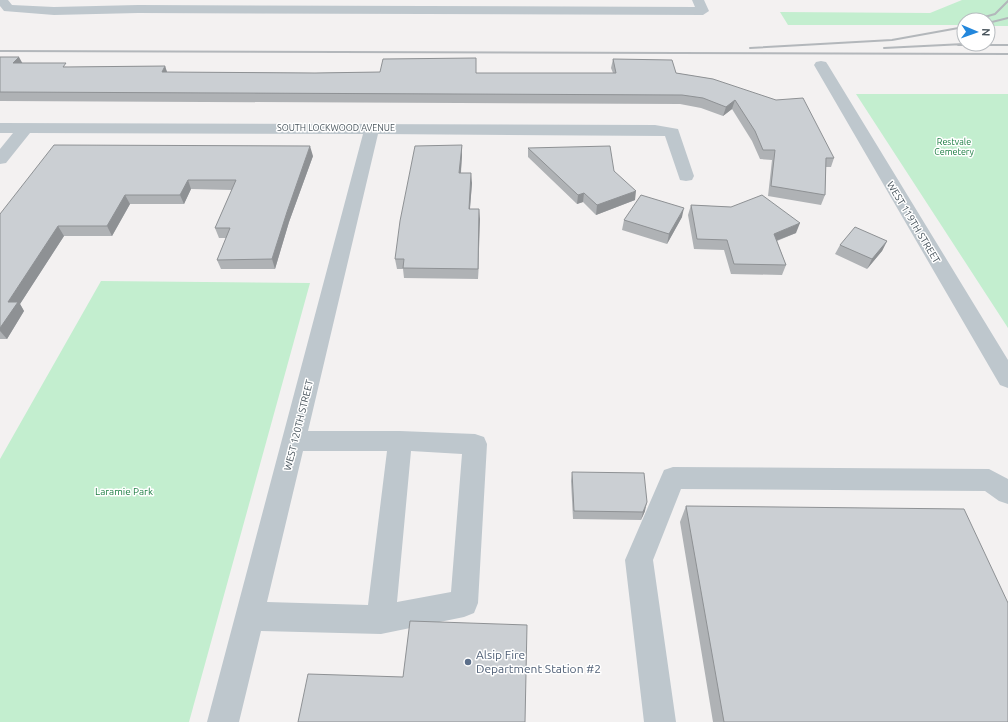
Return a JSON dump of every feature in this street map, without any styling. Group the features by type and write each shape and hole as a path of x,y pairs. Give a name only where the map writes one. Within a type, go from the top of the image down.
{"street":[{"path":"2,0 8,8 54,11 142,5 301,5 703,11 698,0"},
{"name":"WEST 119TH STREET","path":"821,65 1008,379"},
{"name":"SOUTH LOCKWOOD AVENUE","path":"0,128 641,129 672,132 686,176"},
{"name":"WEST 120TH STREET","path":"223,722 295,441 372,128"},
{"path":"0,159 25,129"},
{"path":"250,616 381,620 464,603 475,444 400,441 295,441"},
{"path":"381,620 400,441"},
{"path":"660,722 639,560 673,478 989,480 1008,493"}],"green space":[{"path":"962,0 1008,0 1008,26 996,26 996,12 956,12 956,25 788,25 780,12 930,13"},
{"name":"Restvale Cemetery","path":"856,94 1008,94 1008,328"},
{"name":"Laramie Park","path":"101,281 310,283 189,722 0,722 0,459"}],"building":[{"path":"0,57 19,57 13,63 66,63 63,67 165,66 162,72 315,73 380,72 383,59 476,58 476,73 616,73 613,59 672,60 676,73 713,79 776,100 803,98 834,158 826,158 825,195 771,186 775,150 763,150 755,131 735,100 726,107 703,98 682,95 0,92"},
{"path":"54,145 310,146 272,259 217,260 230,228 215,228 236,180 188,180 180,195 125,195 107,226 58,226 8,302 18,302 0,328 0,214"},
{"path":"462,145 459,173 471,173 469,209 479,209 478,269 403,268 404,259 395,259 400,221 415,146"},
{"path":"610,146 614,171 636,191 597,205 584,193 578,195 528,148"},
{"path":"641,195 684,208 669,234 624,220"},
{"path":"762,195 800,223 774,234 786,265 734,264 727,240 697,239 691,205 731,207"},
{"path":"855,227 887,241 872,259 840,245"},
{"path":"572,472 644,473 647,502 643,512 574,511"},
{"path":"686,506 964,509 1008,603 1008,722 724,722"},
{"name":"Alsip Fire Department Station #2","path":"410,621 527,625 525,722 298,722 308,674 403,677"}],"railway":[{"path":"996,13 1008,1"},
{"path":"996,21 1008,18"},
{"path":"750,48 892,40 956,28"},
{"path":"884,48 956,44"},
{"path":"996,45 1008,45"},
{"path":"0,51 1008,54"}],"place":[{"name":"Alsip Fire Department Station #2","path":"468,662"}]}
